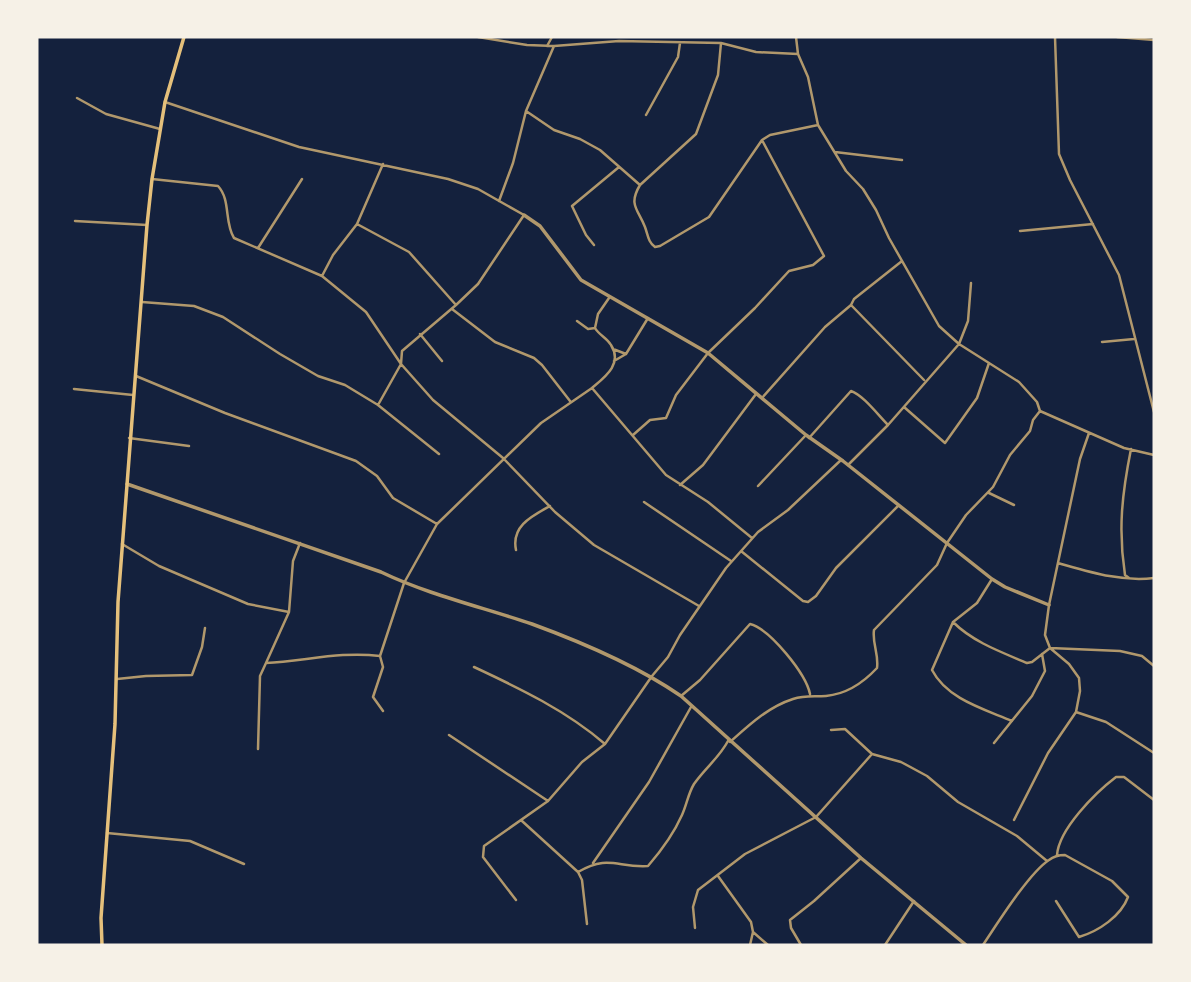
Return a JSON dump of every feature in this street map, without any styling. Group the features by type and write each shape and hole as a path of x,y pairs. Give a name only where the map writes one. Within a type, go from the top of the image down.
{"main road":[{"path":"102,945 101,918 117,680 118,602 147,225 165,102 184,37"}],"street":[{"path":"478,37 547,46 619,41 721,43 756,52 798,54"},
{"path":"547,46 552,37"},
{"path":"796,37 798,54 808,77 818,125 846,171 863,189 876,210 939,326 959,344 1019,382 1037,402 1040,411 1089,433 1154,455"},
{"path":"1055,37 1059,154 1119,275 1154,412"},
{"path":"1117,37 1154,40"},
{"path":"646,115 678,57 680,43"},
{"path":"721,43 718,75 696,134 640,185 634,198 635,210 650,244 660,246 709,217 762,140 770,135 818,125"},
{"path":"499,201 513,163 526,111 554,46"},
{"path":"77,98 106,114 160,129"},
{"path":"165,102 299,147 448,179 478,189 524,215 540,226 581,280 708,353 808,437 842,460 992,579 1049,605"},
{"path":"526,111 554,130 580,139 600,150 640,185"},
{"path":"632,435 650,421 666,418 676,395 708,353 789,271 813,265 824,256 762,140"},
{"path":"835,152 902,160"},
{"path":"322,276 333,255 357,224 383,164"},
{"path":"594,245 572,212 572,206 619,166"},
{"path":"152,179 218,186 224,193 234,238 322,276 366,312 401,364 433,400 503,458 550,506 593,544 699,606"},
{"path":"258,248 302,179"},
{"path":"378,405 401,364 402,351 478,284 524,215"},
{"path":"75,221 147,225"},
{"path":"357,224 409,252 456,305"},
{"path":"1020,231 1093,224"},
{"path":"762,398 825,327 851,305 854,299 902,261"},
{"path":"848,465 888,425 959,344 968,321 971,282"},
{"path":"595,328 598,314 609,298"},
{"path":"142,302 194,306 223,317 309,370 345,385 378,405 439,454"},
{"path":"851,305 925,381"},
{"path":"452,309 495,342 523,352 542,365 570,401"},
{"path":"614,361 626,354 648,317"},
{"path":"577,321 588,329 595,328"},
{"path":"595,328 613,349 626,354"},
{"path":"420,334 442,361"},
{"path":"1102,342 1134,339"},
{"path":"383,711 373,697 383,667 380,656 404,583 437,524 541,423 592,388 612,370 613,349"},
{"path":"904,407 945,443 977,398 989,363"},
{"path":"135,376 356,461 377,476 393,498 437,524"},
{"path":"592,388 666,475 708,502 752,538"},
{"path":"1149,388 1154,388"},
{"path":"74,389 133,395"},
{"path":"758,486 850,391 858,393 862,401 888,425"},
{"path":"680,485 703,465 756,394"},
{"path":"593,863 648,866 668,840 682,815 694,784 729,741 778,705 810,695 825,696 854,689 877,668 874,630 937,565 947,543 966,515 989,493 1010,455 1030,431 1033,420 1040,411"},
{"path":"1014,820 1048,752 1076,712 1080,691 1079,678 1069,664 1050,648 1045,635 1080,459 1089,433"},
{"path":"129,438 188,446"},
{"path":"1129,578 1125,575 1121,549 1121,496 1131,449"},
{"path":"516,900 483,857 484,846 548,801 582,762 606,744 731,562 752,538 826,477 842,460"},
{"path":"127,484 382,572 404,583 533,625 652,676 681,696 861,859 966,945"},
{"path":"989,493 1014,505"},
{"path":"644,502 731,562"},
{"path":"516,550 516,532 529,518 550,506"},
{"path":"741,551 803,601 808,602 813,600 836,568 898,506"},
{"path":"258,749 260,676 289,612 293,561 300,543"},
{"path":"122,544 159,566 248,604 289,612"},
{"path":"1058,562 1104,576 1136,580 1154,578"},
{"path":"992,579 977,603 953,622 932,670 935,677 956,697 1012,721"},
{"path":"953,622 977,641 1027,663 1050,648 1120,651 1142,656 1154,666"},
{"path":"681,696 700,680 750,624 757,626 786,653 802,673 810,695"},
{"path":"117,680 192,675 202,647 205,628"},
{"path":"266,663 345,653 380,656"},
{"path":"994,743 1032,695 1045,671 1042,654"},
{"path":"474,667 542,701 606,744"},
{"path":"578,872 593,863 649,782 691,706"},
{"path":"1076,712 1106,722 1154,753"},
{"path":"831,730 845,730 872,754 901,762 927,776 958,802 1017,836 1047,861"},
{"path":"449,735 548,801"},
{"path":"695,928 692,915 698,890 745,854 816,817 872,754"},
{"path":"1057,855 1058,843 1087,801 1115,776 1124,777 1154,800"},
{"path":"522,821 578,872 582,880 587,924"},
{"path":"107,832 190,841 244,864"},
{"path":"983,945 1004,913 1047,861 1057,855 1065,855 1112,881 1128,897 1124,909 1113,918 1079,937 1056,901"},
{"path":"800,945 790,920 861,859"},
{"path":"718,876 751,922 753,932 750,945"},
{"path":"885,945 914,901"},
{"path":"753,932 768,945"}]}
